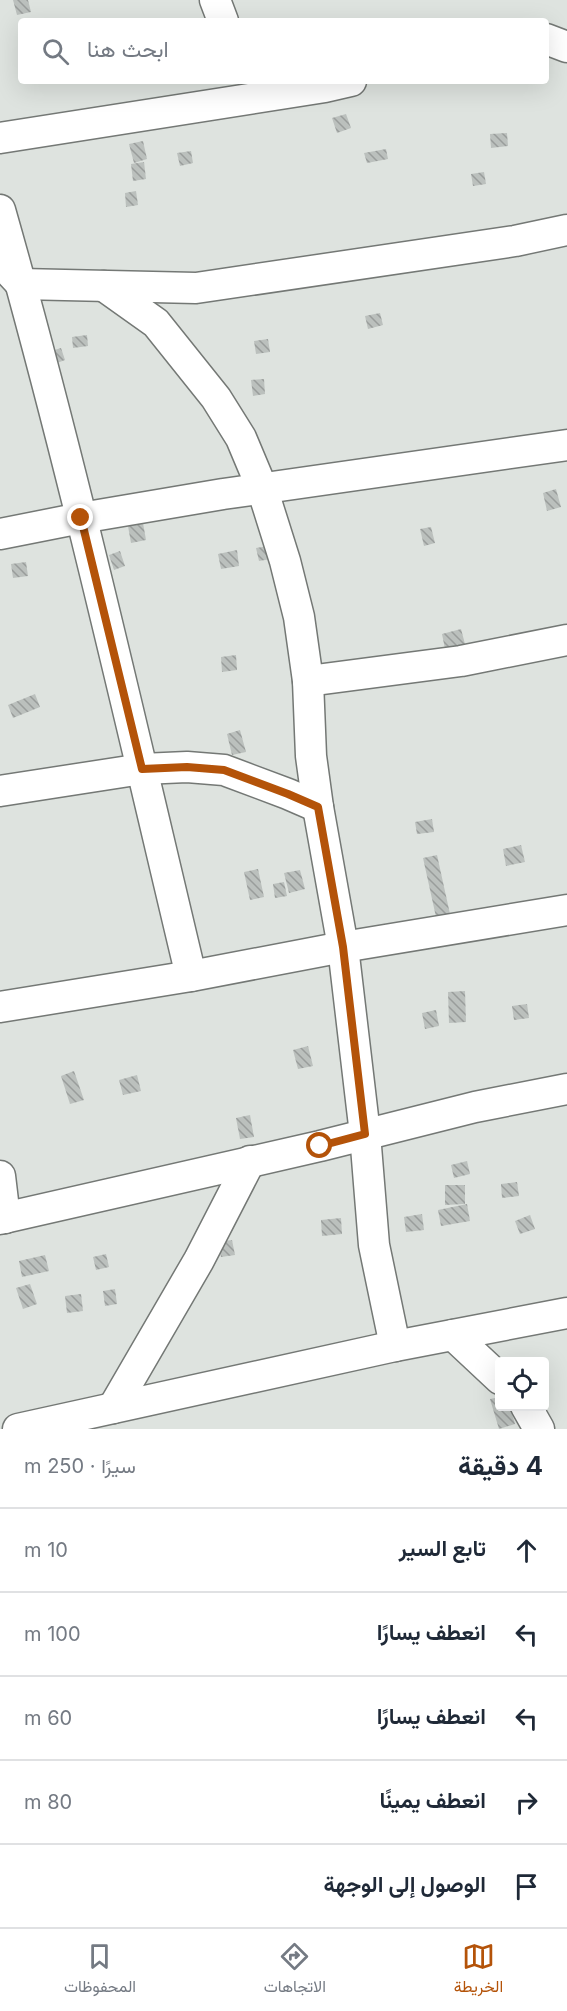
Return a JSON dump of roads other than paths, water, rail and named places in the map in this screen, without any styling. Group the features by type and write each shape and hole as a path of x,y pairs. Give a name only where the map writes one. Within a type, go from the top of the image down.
{"street":[{"path":"215,0 222,18"},
{"path":"549,29 567,22"},
{"path":"549,40 567,47"},
{"path":"0,138 240,90 325,87 338,84"},
{"path":"0,210 81,518 191,976"},
{"path":"0,262 21,284 196,288 515,241 567,230"},
{"path":"104,286 156,323 216,398 241,438 262,488 285,561 299,617 308,681 311,756 343,947 365,1134 374,1245 395,1346"},
{"path":"0,534 262,488 567,446"},
{"path":"308,681 461,661 567,640"},
{"path":"0,791 142,769 187,767 224,770 318,807"},
{"path":"0,1007 567,910"},
{"path":"0,1176 3,1218 475,1107 567,1089"},
{"path":"113,1408 199,1260 250,1161"},
{"path":"18,1429 78,1422 113,1408 395,1346 567,1313"},
{"path":"453,1335 495,1374"},
{"path":"528,1411 539,1429"}]}
